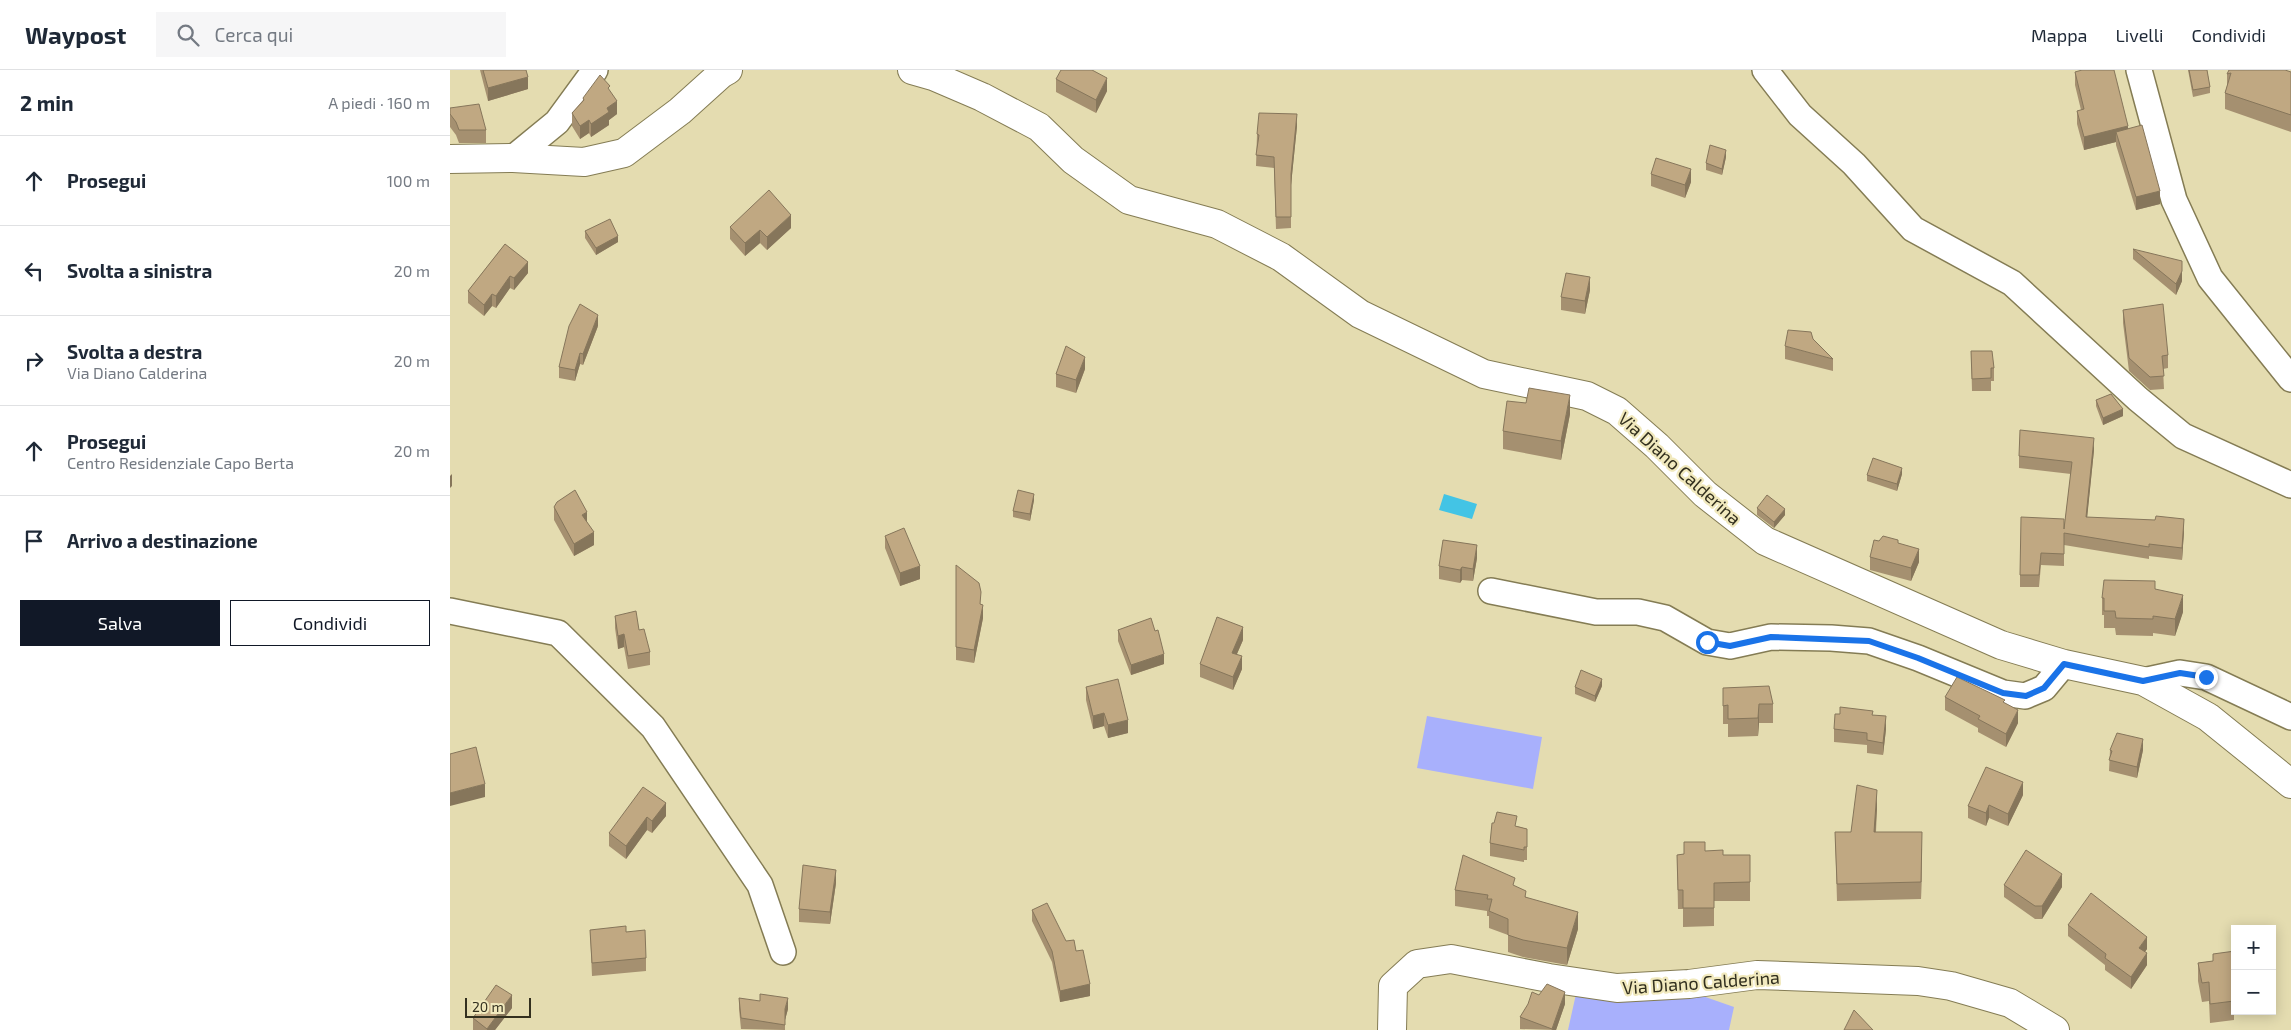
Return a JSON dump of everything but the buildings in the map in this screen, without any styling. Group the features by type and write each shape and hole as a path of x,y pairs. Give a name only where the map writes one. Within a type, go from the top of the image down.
{"main road":[{"path":"450,159 513,158 584,162 624,153 728,70"},
{"name":"Via Diano Calderina","path":"912,70 933,76 982,97 1039,127 1073,160 1129,200 1217,224 1281,257 1360,314 1484,374 1587,396 1618,411 1657,446 1705,494 1765,541 2001,645 2064,664 2143,681 2208,717 2291,784"},
{"name":"Via Diano Calderina","path":"1392,1030 1393,986 1418,964 1452,959 1550,978 1618,988 1690,984 1757,975 1918,981 1951,986 2010,1002 2055,1030"}],"street":[{"path":"513,158 557,122 595,70"},
{"path":"1765,70 1800,114 1854,164 1913,229 2012,283 2138,399 2183,436 2291,485"},
{"path":"2139,70 2174,200 2210,278 2291,380"},
{"path":"1491,591 1596,612 1638,612 1665,618 1707,642 1730,646 1771,637 1869,641 1918,658 2003,693 2026,696 2044,688 2064,664"},
{"path":"450,611 558,633 653,727 760,885 783,952"},
{"path":"2143,681 2180,673 2206,677 2291,717"}],"shaded area":[{"path":"1444,494 1477,504 1472,519 1439,510"},
{"path":"1427,716 1542,737 1533,789 1417,768"},
{"path":"1694,993 1734,1007 1729,1030 1568,1030 1576,994"}],"route":[{"path":"1707,642 1730,646 1771,637 1869,641 1918,658 2003,693 2026,696 2044,688 2064,664 2143,681 2180,673 2206,677"}]}
